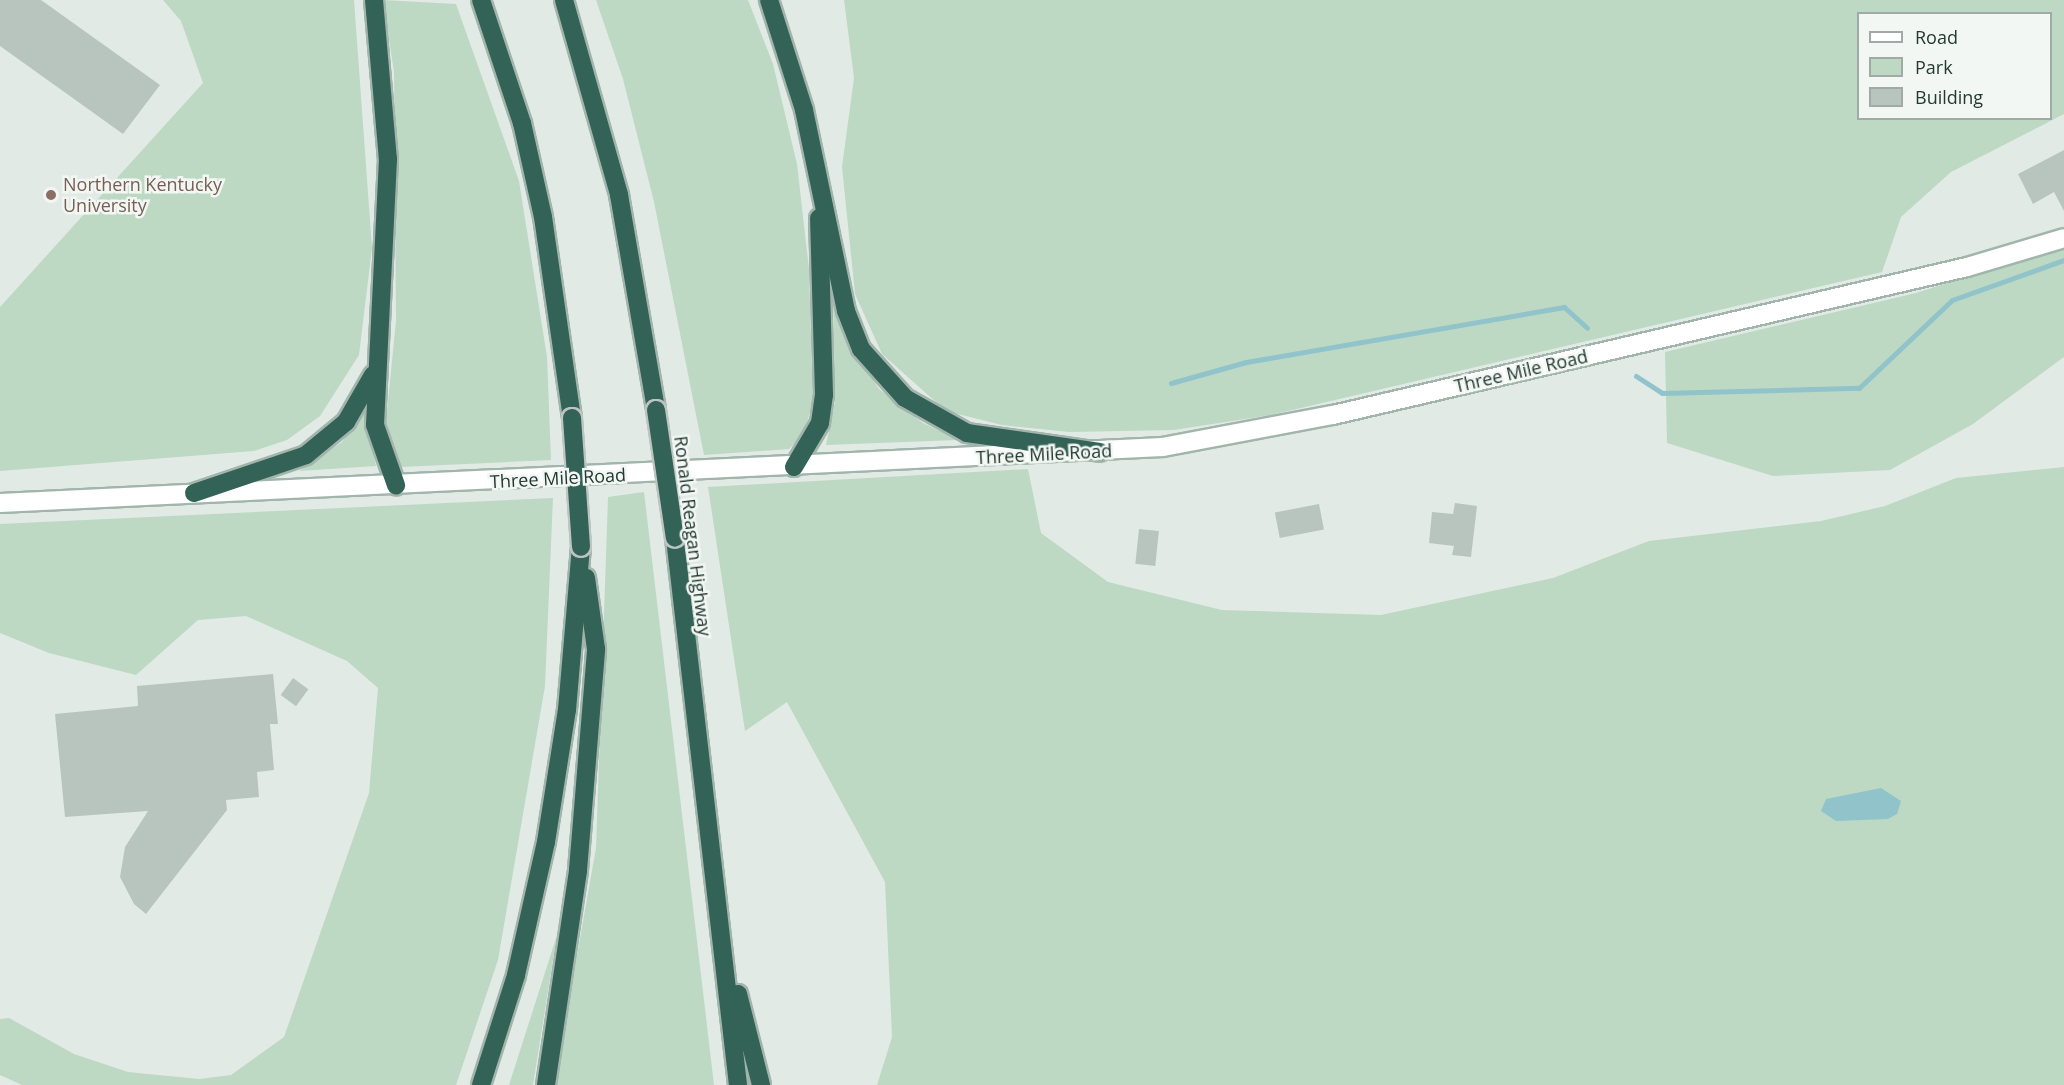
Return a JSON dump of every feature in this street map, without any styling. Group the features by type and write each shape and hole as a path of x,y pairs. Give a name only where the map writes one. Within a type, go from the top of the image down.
{"highway":[{"path":"374,0 388,159 376,368 376,434 396,485"},
{"path":"481,0 522,123 543,217 572,418 581,547 597,649 578,870 546,1085"},
{"name":"Ronald Reagan Highway","path":"564,0 619,195 656,410 675,538 738,1085"},
{"path":"769,0 804,110 846,311 861,349 905,398 967,433 1100,452"},
{"path":"794,467 820,423 824,395 820,192"},
{"path":"194,493 306,455 346,422 376,368"},
{"path":"482,1085 516,975 546,842 567,710 581,547"},
{"path":"720,925 761,1085"}],"street":[{"name":"Three Mile Road","path":"0,504 194,493 1100,452 1243,435 1967,267 2064,238"}],"green space":[{"path":"163,0 354,0 372,248 359,355 320,416 287,440 254,451 0,471 0,307 203,83 181,21"},
{"path":"383,0 456,4 519,181 547,357 551,460 400,467 386,421 396,321 394,72"},
{"path":"596,0 748,0 773,64 797,164 809,269 813,403 803,435 789,449 704,455 654,202 623,79"},
{"path":"844,0 2064,0 2064,114 1951,172 1901,217 1882,272 1271,415 1174,430 1069,432 1002,425 946,411 882,354 855,294 842,167 854,78"},
{"path":"2064,246 2064,357 1973,424 1890,470 1773,476 1667,443 1665,352 1916,293"},
{"path":"833,301 849,342 879,389 923,423 958,440 826,445 835,402"},
{"path":"364,412 376,466 299,471 342,442"},
{"path":"2064,467 2064,1085 877,1085 892,1037 885,882 787,702 745,731 708,487 1028,469 1041,533 1108,582 1222,610 1381,615 1553,578 1649,541 1821,521 1885,506 1956,478"},
{"path":"644,492 714,1085 554,1085 596,848 608,497"},
{"path":"553,498 545,686 498,960 456,1085 22,1085 0,1075 0,1019 9,1018 74,1054 128,1072 199,1079 231,1075 284,1037 369,793 378,688 347,661 246,616 198,620 136,675 49,653 0,633 0,524"},
{"path":"557,935 533,1085 509,1085"}],"water":[{"path":"1881,788 1901,801 1897,814 1888,819 1836,821 1821,811 1826,799"}],"building":[{"path":"0,0 41,0 160,85 123,134 0,46"},
{"path":"2064,150 2064,211 2054,192 2033,204 2018,174"},
{"path":"1455,503 1477,506 1471,557 1452,555 1454,546 1429,543 1432,512 1453,514"},
{"path":"1319,504 1324,530 1280,538 1275,513"},
{"path":"1139,529 1159,531 1155,566 1135,564"},
{"path":"273,674 278,724 270,724 274,770 257,772 259,797 226,800 227,810 146,914 134,904 120,877 125,847 148,811 65,817 55,714 138,706 137,686"},
{"path":"293,678 308,689 296,706 281,695"}],"waterway":[{"path":"1636,376 1662,393 1859,388 1952,300 2064,260"},
{"path":"1171,383 1246,362 1564,307 1587,328"}],"place":[{"name":"Northern Kentucky University","path":"51,195"}]}
